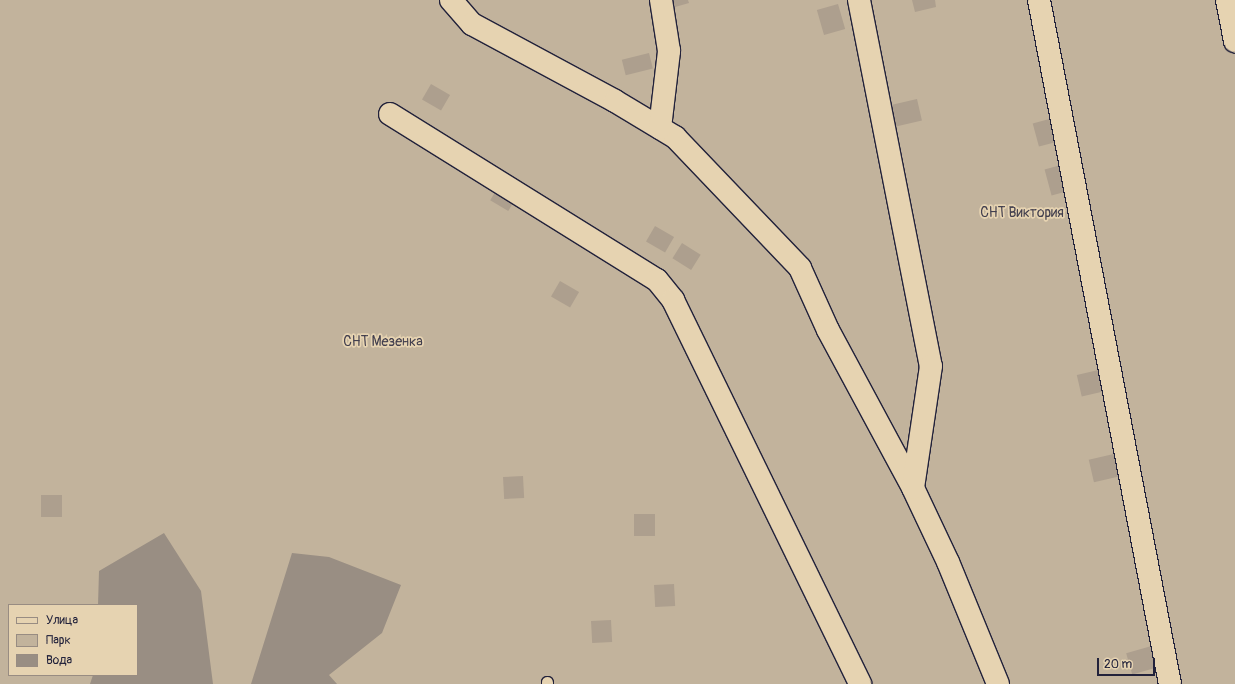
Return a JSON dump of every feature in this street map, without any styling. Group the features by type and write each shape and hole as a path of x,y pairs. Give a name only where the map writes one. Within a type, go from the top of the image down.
{"street":[{"path":"451,0 472,24 615,100 675,138 800,268 828,330 913,488 948,562 998,684"},
{"path":"660,128 669,51 661,0"},
{"path":"859,0 931,366 913,488"},
{"path":"1038,0 1170,684"},
{"path":"1226,0 1235,41"},
{"path":"390,114 657,280 673,300 860,684"}],"green space":[{"name":"СНТ Мезенка","path":"0,0 1235,0 1235,684 0,684"}],"water":[{"path":"164,533 201,591 213,684 90,684 93,676 138,676 138,604 98,604 99,571"},
{"path":"292,553 329,557 401,585 382,633 329,675 337,684 251,684"}],"building":[{"path":"665,0 688,0 689,3 668,9"},
{"path":"912,0 935,0 936,7 915,12"},
{"path":"838,4 845,29 824,35 817,10"},
{"path":"649,53 653,69 626,75 622,60"},
{"path":"431,84 450,95 441,111 422,100"},
{"path":"917,99 922,120 892,127 887,106"},
{"path":"1053,118 1059,141 1039,147 1033,123"},
{"path":"1061,165 1068,191 1052,195 1045,169"},
{"path":"500,184 518,195 508,211 490,200"},
{"path":"655,226 674,237 665,253 646,242"},
{"path":"682,243 701,255 691,270 672,258"},
{"path":"560,281 579,292 570,308 551,297"},
{"path":"1107,368 1112,389 1082,396 1077,375"},
{"path":"1118,453 1123,475 1094,482 1089,460"},
{"path":"523,476 524,498 504,499 503,477"},
{"path":"41,495 62,495 62,517 41,517"},
{"path":"634,514 655,514 655,536 634,536"},
{"path":"674,584 675,606 655,607 654,585"},
{"path":"611,620 612,642 592,643 591,621"},
{"path":"1155,645 1161,666 1132,674 1126,653"}],"park label":[{"name":"СНТ Виктория","path":"1022,213"}]}
